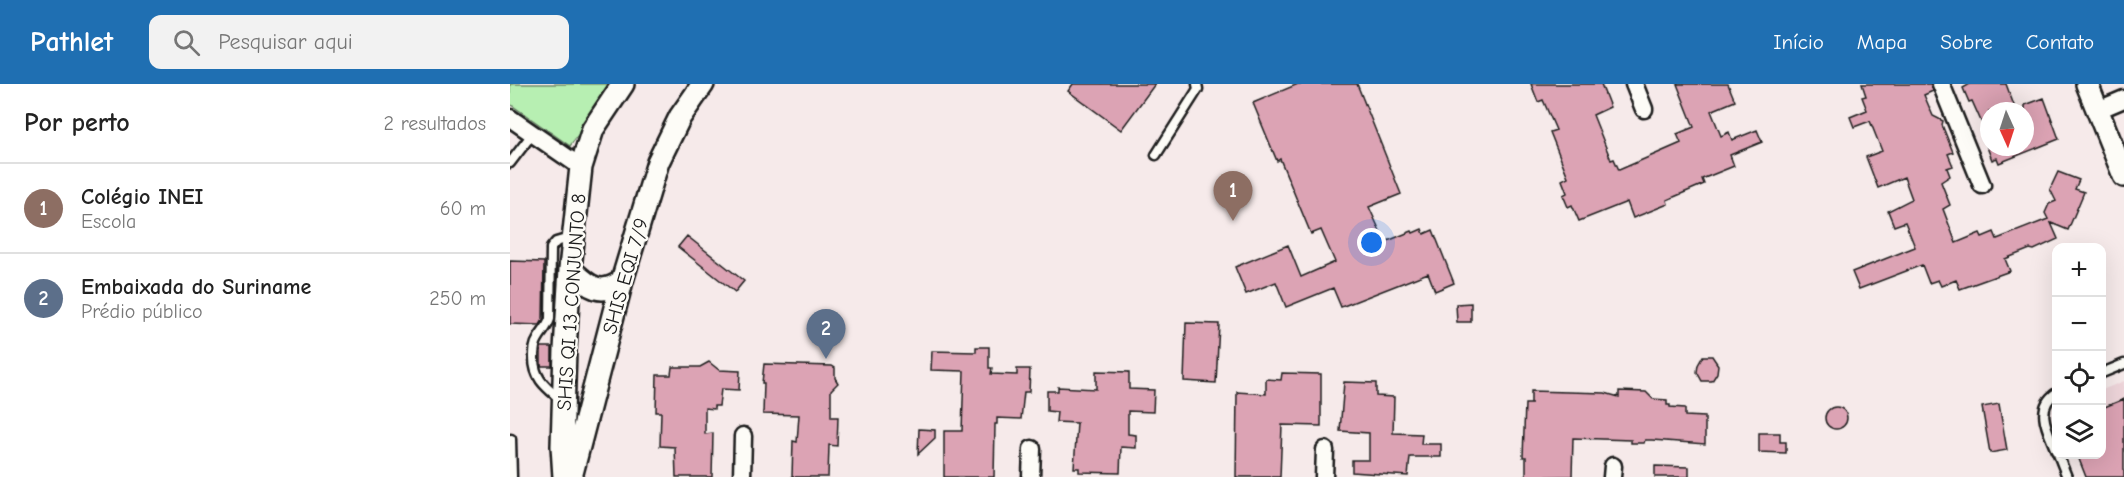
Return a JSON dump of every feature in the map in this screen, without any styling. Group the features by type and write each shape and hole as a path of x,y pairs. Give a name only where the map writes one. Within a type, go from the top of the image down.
{"street":[{"name":"SHIS QI 13 CONJUNTO 8","path":"564,477 562,446 565,350 570,268 581,167 593,129 623,84"},
{"name":"SHIS EQI 7/9","path":"571,477 622,281 658,162 680,117 703,84"},
{"path":"1634,84 1644,109"},
{"path":"1941,84 1982,185"},
{"path":"2087,84 2124,176"},
{"path":"2097,110 2124,99"},
{"path":"510,118 581,167"},
{"path":"570,268 588,285 596,289 612,288 622,281"},
{"path":"742,477 743,436"},
{"path":"1031,477 1032,449"},
{"path":"1324,477 1325,450"}],"lane":[{"path":"1156,155 1198,89 1197,84"},
{"path":"510,163 533,133"},
{"path":"564,402 538,380 534,369 534,348 538,338 546,330 550,319 551,248 556,242 574,237"},
{"path":"2106,371 2124,364"},
{"path":"2052,397 2046,402 2044,413 2046,427 2052,441"},
{"path":"511,439 512,477"},
{"path":"2060,459 2067,477"}],"shaded area":[{"path":"2124,381 2124,425 2113,430 2106,410 2106,388"}],"green space":[{"path":"510,84 615,84 570,146 510,104"}],"building":[{"path":"1073,84 1155,84 1121,130 1068,91"},
{"path":"1298,84 1357,84 1401,194 1369,207 1385,242 1412,231 1413,233 1422,229 1424,234 1433,230 1454,283 1435,291 1428,273 1341,307 1333,288 1286,307 1276,282 1246,294 1235,267 1288,245 1301,277 1335,262 1321,230 1311,234 1280,159 1277,161 1253,103"},
{"path":"1531,84 1601,84 1610,107 1593,115 1611,160 1614,159 1619,170 1681,143 1677,134 1694,127 1677,84 1728,84 1735,101 1711,111 1721,136 1729,132 1732,140 1757,130 1762,142 1730,155 1734,166 1702,179 1704,184 1667,200 1668,204 1633,218 1627,202 1579,221 1572,205 1568,207 1563,195 1567,193 1562,180 1568,177 1550,132 1556,130 1543,100 1538,102"},
{"path":"1862,84 1931,84 1933,91 1924,95 1933,116 1943,121 1942,125 1953,152 1948,154 1953,166 1947,168 1950,176 1941,182 1950,205 1943,209 1956,243 1980,233 1982,237 1994,232 1997,239 2048,219 2045,213 2049,204 2056,201 2050,189 2058,172 2079,180 2075,189 2084,192 2068,230 2051,223 2058,239 2034,250 2030,249 2005,259 2010,271 1960,289 1956,280 1941,286 1938,280 1929,283 1922,265 1859,289 1852,272 1915,247 1905,222 1894,226 1888,211 1912,199 1904,177 1878,188 1866,157 1882,151 1870,121 1854,127 1850,117 1867,110 1862,97 1866,96"},
{"path":"1970,84 2006,84 2013,102 1980,102 1980,119 1963,88"},
{"path":"2044,98 2059,139 2034,149 2034,102"},
{"path":"1990,156 2016,156 1999,163 1997,158 1992,160"},
{"path":"687,236 744,281 735,292 678,247"},
{"path":"510,261 544,262 543,320 540,325 510,324"},
{"path":"1471,303 1471,322 1457,322 1456,304"},
{"path":"1186,323 1219,324 1216,383 1184,381"},
{"path":"541,347 552,347 552,366 541,366"},
{"path":"976,347 989,347 991,374 1017,375 1017,369 1030,369 1029,392 1024,392 1021,419 997,418 994,477 944,477 944,431 962,431 964,371 931,370 932,351 976,352"},
{"path":"1703,356 1712,356 1718,365 1717,373 1712,381 1702,381 1697,372"},
{"path":"709,362 719,370 740,371 739,390 721,389 719,406 714,406 714,409 705,408 705,434 713,433 712,477 676,477 675,447 660,446 661,412 656,412 657,375 671,375 672,367 700,367"},
{"path":"764,364 832,366 835,368 835,378 838,383 831,390 831,417 838,417 837,446 829,445 828,477 792,477 793,441 797,442 799,415 763,414"},
{"path":"1096,371 1129,372 1129,389 1154,390 1153,412 1128,411 1128,434 1136,435 1136,448 1121,447 1120,473 1079,472 1079,468 1074,468 1077,423 1056,422 1057,412 1047,411 1047,391 1058,391 1058,387 1096,389"},
{"path":"1282,373 1321,374 1321,426 1282,425 1280,477 1236,477 1237,392 1266,394 1266,379 1281,380"},
{"path":"1344,382 1376,383 1376,396 1394,397 1393,433 1422,434 1421,444 1441,444 1441,457 1410,457 1408,476 1352,472 1352,460 1369,460 1369,433 1340,431"},
{"path":"1531,391 1605,393 1619,397 1619,391 1646,392 1653,399 1667,400 1667,405 1670,407 1685,408 1685,416 1705,417 1705,444 1652,440 1645,440 1644,443 1631,443 1631,440 1573,438 1572,476 1526,477 1526,457 1523,457 1525,404 1531,404"},
{"path":"2124,399 2124,477 2086,477 2079,459 2106,459 2106,406"},
{"path":"1999,404 2007,450 1990,453 1982,407"},
{"path":"1836,407 1844,410 1847,418 1844,426 1836,429 1828,426 1825,418 1828,410"},
{"path":"919,429 935,430 935,438 918,454"},
{"path":"1759,433 1780,433 1780,442 1786,442 1786,453 1759,452"},
{"path":"1655,466 1689,467 1689,477 1655,477"}],"place":[{"name":"Colégio INEI","path":"1233,221"},
{"name":"Embaixada do Suriname","path":"826,359"}]}
